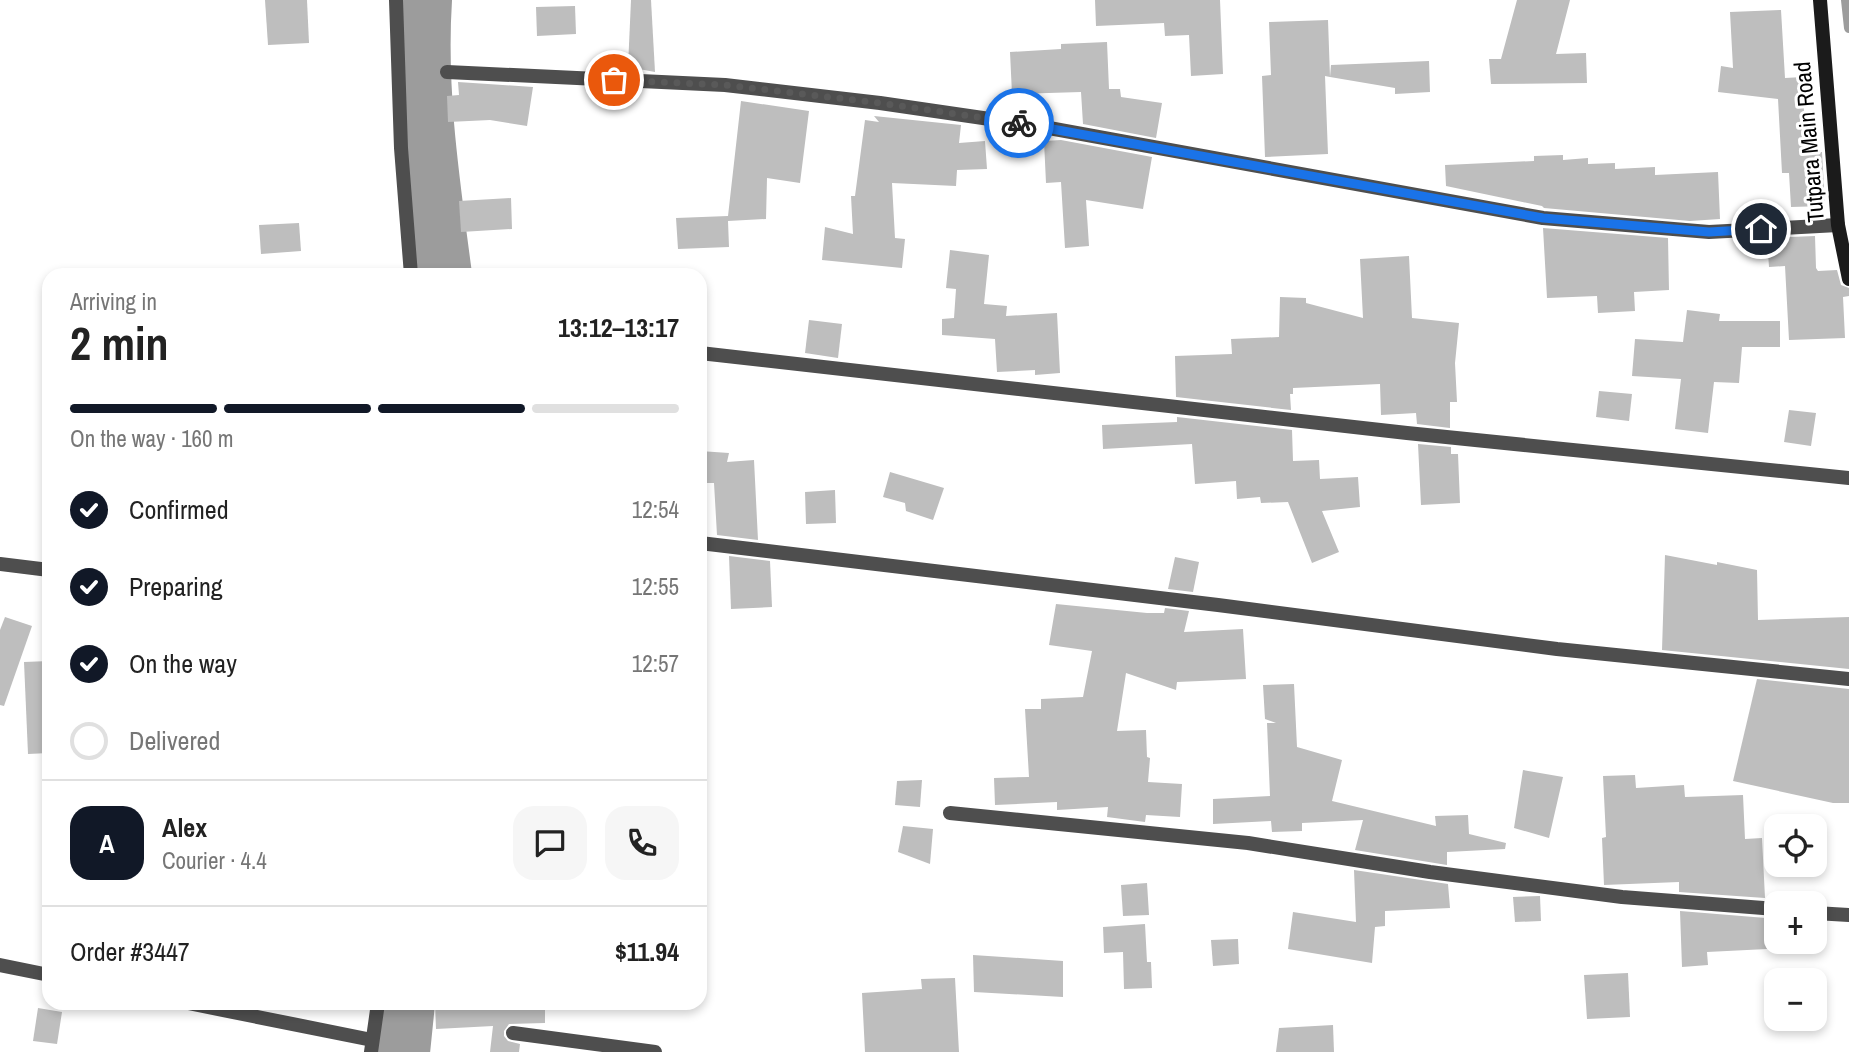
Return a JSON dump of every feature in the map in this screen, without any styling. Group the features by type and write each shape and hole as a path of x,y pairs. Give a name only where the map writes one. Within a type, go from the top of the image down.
{"street":[{"path":"396,0 401,148 410,268"},
{"name":"Tutpara Main Road","path":"1820,0 1838,225 1849,279"},
{"path":"447,72 725,85 880,103 1038,126 1543,218 1709,232 1838,225"},
{"path":"707,354 1407,433 1849,478"},
{"path":"707,544 1557,649 1849,678"},
{"path":"0,564 42,569"},
{"path":"950,813 1248,842 1430,872 1622,897 1764,908"},
{"path":"1827,913 1849,915"},
{"path":"0,965 42,974"},
{"path":"218,1010 372,1046 377,1010"},
{"path":"513,1033 655,1052"}],"building":[{"path":"265,0 307,0 309,43 268,45"},
{"path":"631,0 651,0 655,72 628,67"},
{"path":"1095,0 1220,0 1223,74 1191,76 1189,35 1165,36 1164,23 1096,26"},
{"path":"1517,0 1570,0 1556,54 1586,53 1587,83 1491,84 1489,59 1501,59"},
{"path":"575,6 576,34 537,36 536,7"},
{"path":"1781,10 1785,78 1803,77 1805,152 1822,152 1825,206 1791,207 1789,173 1782,173 1778,99 1718,92 1721,66 1733,68 1730,12"},
{"path":"1328,20 1330,77 1325,76 1328,154 1265,157 1262,76 1271,75 1269,22"},
{"path":"1107,42 1109,89 1120,89 1121,97 1162,103 1156,138 1083,124 1081,92 1012,94 1010,52 1061,49 1061,44"},
{"path":"1429,61 1430,92 1395,94 1395,88 1330,77 1331,65"},
{"path":"458,82 533,87 527,126 490,120 448,122 447,96 459,95"},
{"path":"741,101 809,111 800,183 767,178 766,219 728,221 729,247 678,249 676,218 728,216"},
{"path":"874,116 961,125 959,143 985,141 987,169 957,170 956,186 892,183 895,238 905,239 902,268 822,260 825,227 853,234 851,196 855,196 865,120 879,122"},
{"path":"1061,140 1152,157 1143,209 1086,200 1089,246 1065,248 1061,182 1046,183 1044,141"},
{"path":"1563,155 1563,160 1588,158 1588,164 1615,163 1615,169 1655,167 1655,175 1718,172 1720,219 1690,221 1544,208 1446,186 1445,165 1534,161 1534,156"},
{"path":"511,198 512,229 461,232 459,201"},
{"path":"299,223 301,251 261,254 259,225"},
{"path":"1543,228 1668,238 1669,290 1634,292 1635,311 1598,313 1597,296 1547,298"},
{"path":"1815,236 1816,268 1818,271 1837,270 1841,285 1849,288 1849,296 1843,297 1845,338 1789,340 1785,266 1769,267 1767,238"},
{"path":"950,250 989,255 984,304 1007,306 1006,316 1057,313 1060,373 1035,375 1035,370 997,372 995,339 942,335 942,319 954,318 956,289 946,288"},
{"path":"1409,256 1412,318 1459,323 1455,363 1457,402 1450,402 1450,428 1417,424 1416,413 1381,415 1380,384 1293,388 1293,394 1290,394 1291,410 1176,397 1175,356 1232,354 1231,339 1279,337 1280,297 1306,298 1306,303 1363,318 1360,259"},
{"path":"1687,310 1720,314 1719,321 1780,321 1780,347 1742,347 1739,383 1714,382 1708,433 1675,429 1681,379 1632,376 1635,339 1683,342"},
{"path":"809,320 842,324 838,358 805,353"},
{"path":"1599,391 1632,394 1629,421 1596,417"},
{"path":"1789,410 1816,413 1811,446 1784,442"},
{"path":"1177,417 1292,430 1293,461 1319,460 1320,479 1358,477 1360,507 1322,511 1339,552 1312,563 1288,502 1261,503 1260,497 1237,499 1236,481 1195,484 1192,444 1103,449 1102,425 1177,422"},
{"path":"1418,444 1451,447 1451,454 1458,454 1460,503 1421,505"},
{"path":"707,451 729,453 727,462 754,460 758,540 717,535 714,483 707,483"},
{"path":"890,472 944,488 933,520 906,511 905,503 883,497"},
{"path":"835,490 836,523 806,524 805,492"},
{"path":"1665,555 1757,570 1758,620 1849,617 1849,669 1662,650"},
{"path":"729,556 770,561 772,607 731,609"},
{"path":"1175,557 1199,562 1193,592 1168,589"},
{"path":"1056,604 1147,613 1164,613 1165,608 1189,611 1184,632 1243,629 1246,679 1177,682 1176,690 1126,673 1117,731 1146,730 1147,757 1150,758 1148,782 1182,784 1180,817 1146,815 1145,822 1107,817 1108,807 1057,810 1057,802 995,805 994,778 1029,777 1025,709 1041,709 1041,699 1083,697 1092,651 1049,645"},
{"path":"5,617 32,626 4,706 0,705 0,630"},
{"path":"42,661 42,753 28,754 24,662"},
{"path":"1757,679 1849,689 1849,803 1833,803 1733,781"},
{"path":"1294,684 1297,747 1342,760 1332,801 1436,826 1435,816 1468,815 1469,834 1506,843 1505,849 1447,852 1447,865 1355,850 1363,820 1302,823 1302,831 1272,832 1271,821 1213,824 1213,799 1270,796 1267,723 1276,723 1265,719 1263,685"},
{"path":"1523,770 1563,777 1549,838 1514,828"},
{"path":"1635,775 1636,788 1684,785 1685,797 1743,795 1745,839 1762,838 1764,898 1679,892 1679,882 1604,885 1602,838 1606,837 1603,776"},
{"path":"922,780 920,807 895,805 897,781"},
{"path":"903,826 933,829 930,864 898,852"},
{"path":"1354,870 1448,884 1450,908 1385,911 1385,926 1375,927 1372,963 1288,949 1293,912 1356,922"},
{"path":"1147,883 1149,915 1123,916 1121,885"},
{"path":"1540,896 1541,921 1515,922 1513,897"},
{"path":"1680,911 1764,918 1764,949 1707,952 1708,965 1682,967"},
{"path":"1145,924 1147,962 1151,962 1152,988 1124,989 1123,952 1104,953 1103,927"},
{"path":"1238,939 1239,964 1213,966 1211,940"},
{"path":"973,955 1063,961 1063,997 974,992"},
{"path":"1628,973 1630,1017 1587,1019 1584,975"},
{"path":"955,978 959,1052 865,1052 862,993 922,989 921,979"},
{"path":"38,1008 62,1012 57,1044 33,1041"},
{"path":"435,1010 545,1010 545,1023 509,1024 504,1031 508,1041 520,1044 519,1052 490,1052 493,1026 436,1029"},
{"path":"1333,1025 1334,1052 1276,1052 1279,1028"}],"waterway":[{"path":"424,0 425,103 443,268"},
{"path":"1846,0 1849,28"},
{"path":"402,1052 406,1010"}],"way so far":[{"path":"614,80 725,85 1019,123"}],"route":[{"path":"1019,123 1543,218 1709,232 1761,229"}]}
